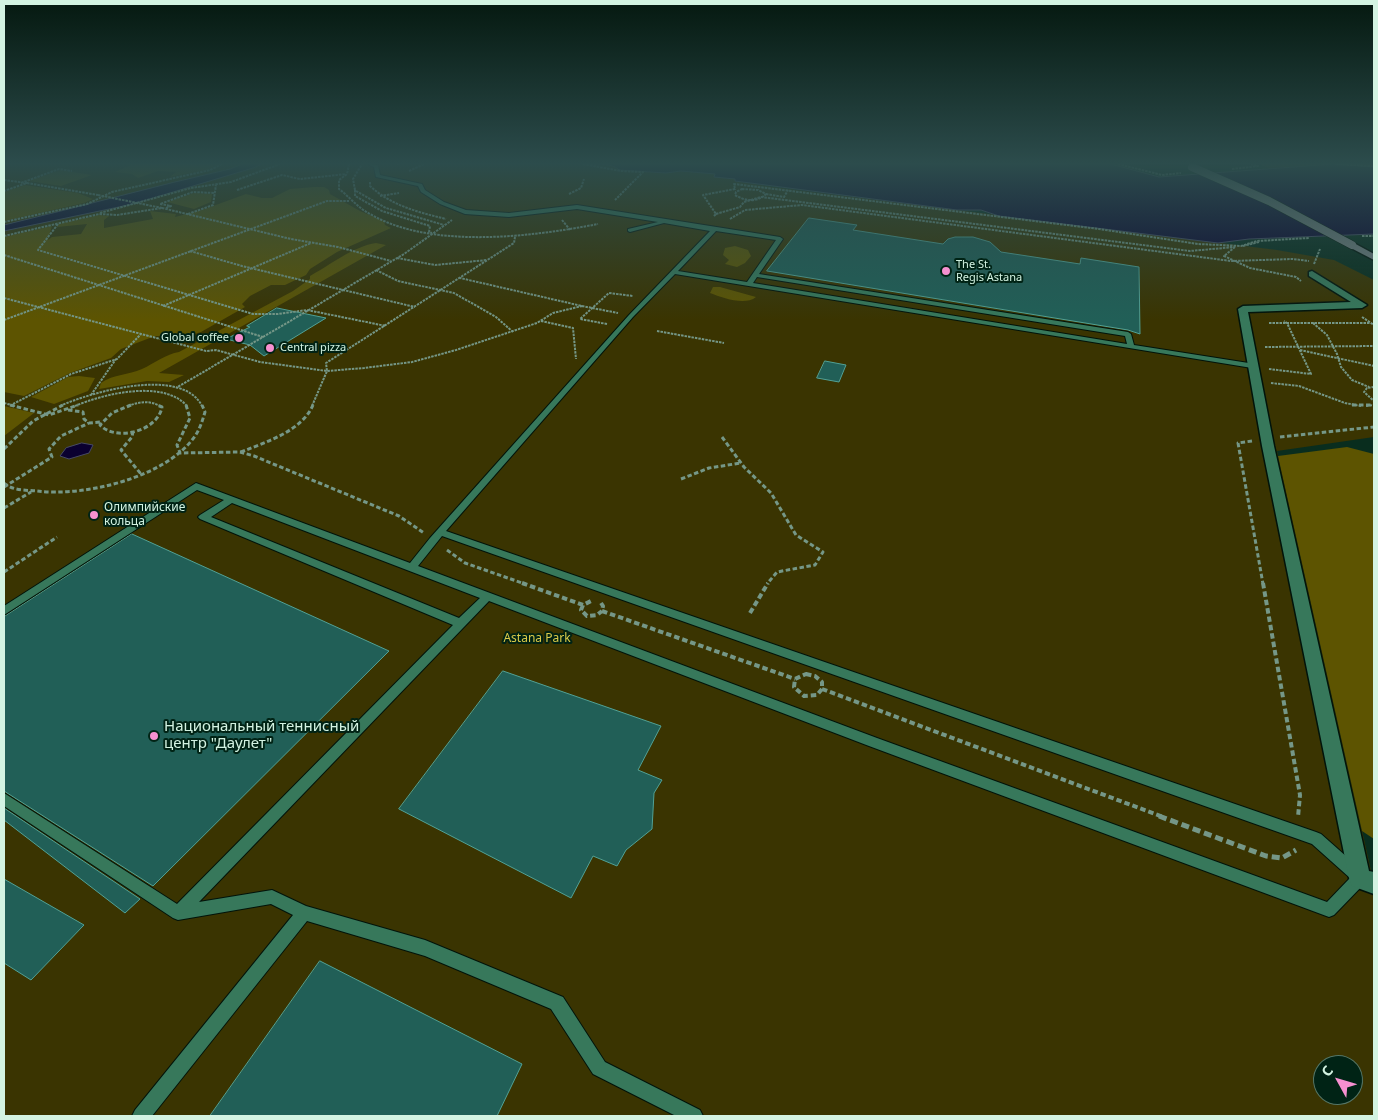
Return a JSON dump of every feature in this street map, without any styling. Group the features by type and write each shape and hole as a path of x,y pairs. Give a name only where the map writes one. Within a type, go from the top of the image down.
{"main road":[{"path":"1298,216 1353,242 1374,257"}],"street":[{"path":"1313,268 1362,305 1243,309 1267,439 1360,878 1374,883"}],"lane":[{"path":"632,216 780,239 748,284"},
{"path":"630,230 666,222"},
{"path":"411,568 631,316 717,230"},
{"path":"674,272 1130,346 1254,371"},
{"path":"755,275 1128,334 1130,346"},
{"path":"4,611 196,486 873,742 1330,910 1360,878 1316,839 437,537"},
{"path":"230,500 203,517 462,624"},
{"path":"178,913 487,597"},
{"path":"4,799 178,913 272,897 304,913 425,948 557,1003 600,1068 694,1116"},
{"path":"141,1116 304,913"}],"path":[{"path":"4,222 30,216"},
{"path":"4,236 90,216"},
{"path":"198,216 311,243 338,247 391,261"},
{"path":"4,320 286,216"},
{"path":"380,216 432,233 467,237 515,237 557,232 604,222"},
{"path":"395,216 430,226 430,232 432,233"},
{"path":"414,216 444,225"},
{"path":"438,216 451,220"},
{"path":"703,228 713,216"},
{"path":"717,230 733,216"},
{"path":"888,216 1231,261 1293,259 1313,268 1320,248"},
{"path":"922,216 1190,251 1235,247 1259,242 1317,240"},
{"path":"987,216 1198,244 1241,246"},
{"path":"176,388 396,258 456,217"},
{"path":"58,224 38,250 253,314 278,314 307,310 386,326"},
{"path":"240,452 288,430 310,414 327,371 326,363 514,243 515,237"},
{"path":"1353,242 1374,237"},
{"path":"162,306 311,243"},
{"path":"1235,247 1224,256 1231,261 1256,271 1296,277"},
{"path":"190,251 242,266 415,307"},
{"path":"4,255 263,337"},
{"path":"396,258 435,266 488,260"},
{"path":"376,270 398,280 454,293 496,317 513,332"},
{"path":"460,278 631,316"},
{"path":"610,325 580,320 610,293 639,297"},
{"path":"4,298 206,350 234,354 260,362 327,371 412,362 513,332 541,321 553,313 582,306"},
{"path":"1254,371 1311,374 1287,323 1264,308"},
{"path":"1296,308 1327,335 1338,354 1338,359 1352,380 1369,387 1374,387"},
{"path":"541,321 573,328 576,358"},
{"path":"1246,324 1371,323"},
{"path":"657,331 724,343"},
{"path":"91,395 117,359 141,334"},
{"path":"1249,347 1374,346"},
{"path":"1300,350 1374,366"},
{"path":"13,405 71,374 117,359"},
{"path":"1254,371 1349,404 1366,407 1374,405"},
{"path":"4,449 15,436 45,414 77,399 112,389 148,385 176,388 197,397 206,412 199,433 180,453 141,474 92,489 68,492 31,492 4,485"},
{"path":"1369,387 1364,392 1374,401"},
{"path":"4,403 45,414 57,414 94,399 128,392 160,392 176,397 190,409 188,425 177,445 180,453"},
{"path":"4,485 52,457 49,449 65,433 89,423 101,422 124,406 152,402 162,407 163,412 155,422 133,431 107,432 102,429 101,422"},
{"path":"68,410 84,412 84,419 89,423"},
{"path":"822,690 1266,856 1282,858 1298,849 1300,795 1238,443 1374,428"},
{"path":"133,431 132,437 121,450 141,474"},
{"path":"722,437 741,463 771,493 796,535 823,552 815,565 778,572 760,594 750,613"},
{"path":"180,453 240,452 254,456 399,516 437,537 465,563 583,605 581,610 587,616 597,615 602,612 795,679 806,674 815,676 822,682 822,690 817,695 804,696 794,687 795,679"},
{"path":"681,479 709,468 741,463"},
{"path":"4,508 31,492"},
{"path":"4,572 57,537"}],"green space":[{"name":"Astana Park","path":"4,216 1007,216 1277,250 1334,260 1374,280 1374,437 1277,451 1374,884 1374,1116 4,1116"}],"shaded area":[{"path":"4,216 25,216 4,221"},
{"path":"38,216 74,216 4,231 4,225"},
{"path":"93,216 109,216 104,220 104,228 153,219 152,216 373,216 384,221 385,225 391,228 337,252 310,269 306,275 285,285 271,285 250,296 242,304 245,307 201,332 185,337 155,336 121,349 111,358 70,373 24,396 4,392 4,237 52,226 48,240 52,237 81,234 87,224 57,227 59,224"},
{"path":"1001,216 1374,216 1374,234 1249,239 1218,243"},
{"path":"376,243 386,245 159,373 184,375 169,382 147,381 99,389 101,383 106,380 142,369 179,352 293,291 310,279 310,276 342,256"},
{"path":"735,246 748,250 751,256 745,263 737,267 725,264 729,260 723,255 725,248"},
{"path":"713,287 720,287 756,297 746,301 727,299 710,293"},
{"path":"68,377 95,378 88,391 54,404 31,397"},
{"path":"4,406 34,413 4,436"},
{"path":"82,443 93,445 89,453 69,459 60,456 66,448"},
{"path":"1347,447 1374,454 1374,839 1362,831 1278,456"}],"building":[{"path":"809,218 857,225 853,230 943,244 948,239 955,237 973,237 990,242 1001,252 1080,264 1081,258 1139,267 1140,334 1128,330 767,271"},
{"path":"277,308 326,318 264,356 250,345 226,339 250,327 247,326"},
{"path":"825,361 846,365 839,382 817,378"},
{"name":"Национальный теннисный центр \"Даулет\"","path":"132,534 389,651 153,886 4,791 4,617"},
{"path":"503,671 661,726 638,770 662,780 654,793 652,829 626,850 617,866 593,856 571,898 399,809"},
{"path":"4,808 140,899 125,913 4,820"},
{"path":"4,879 84,925 31,980 4,963"},
{"path":"320,961 522,1064 497,1116 210,1116"}],"place":[{"name":"The St. Regis Astana","path":"946,271"},
{"name":"Global coffee","path":"239,338"},
{"name":"Central pizza","path":"270,348"},
{"name":"Олимпийские кольца","path":"94,515"},
{"name":"Национальный теннисный центр \"Даулет\"","path":"154,736"}]}
